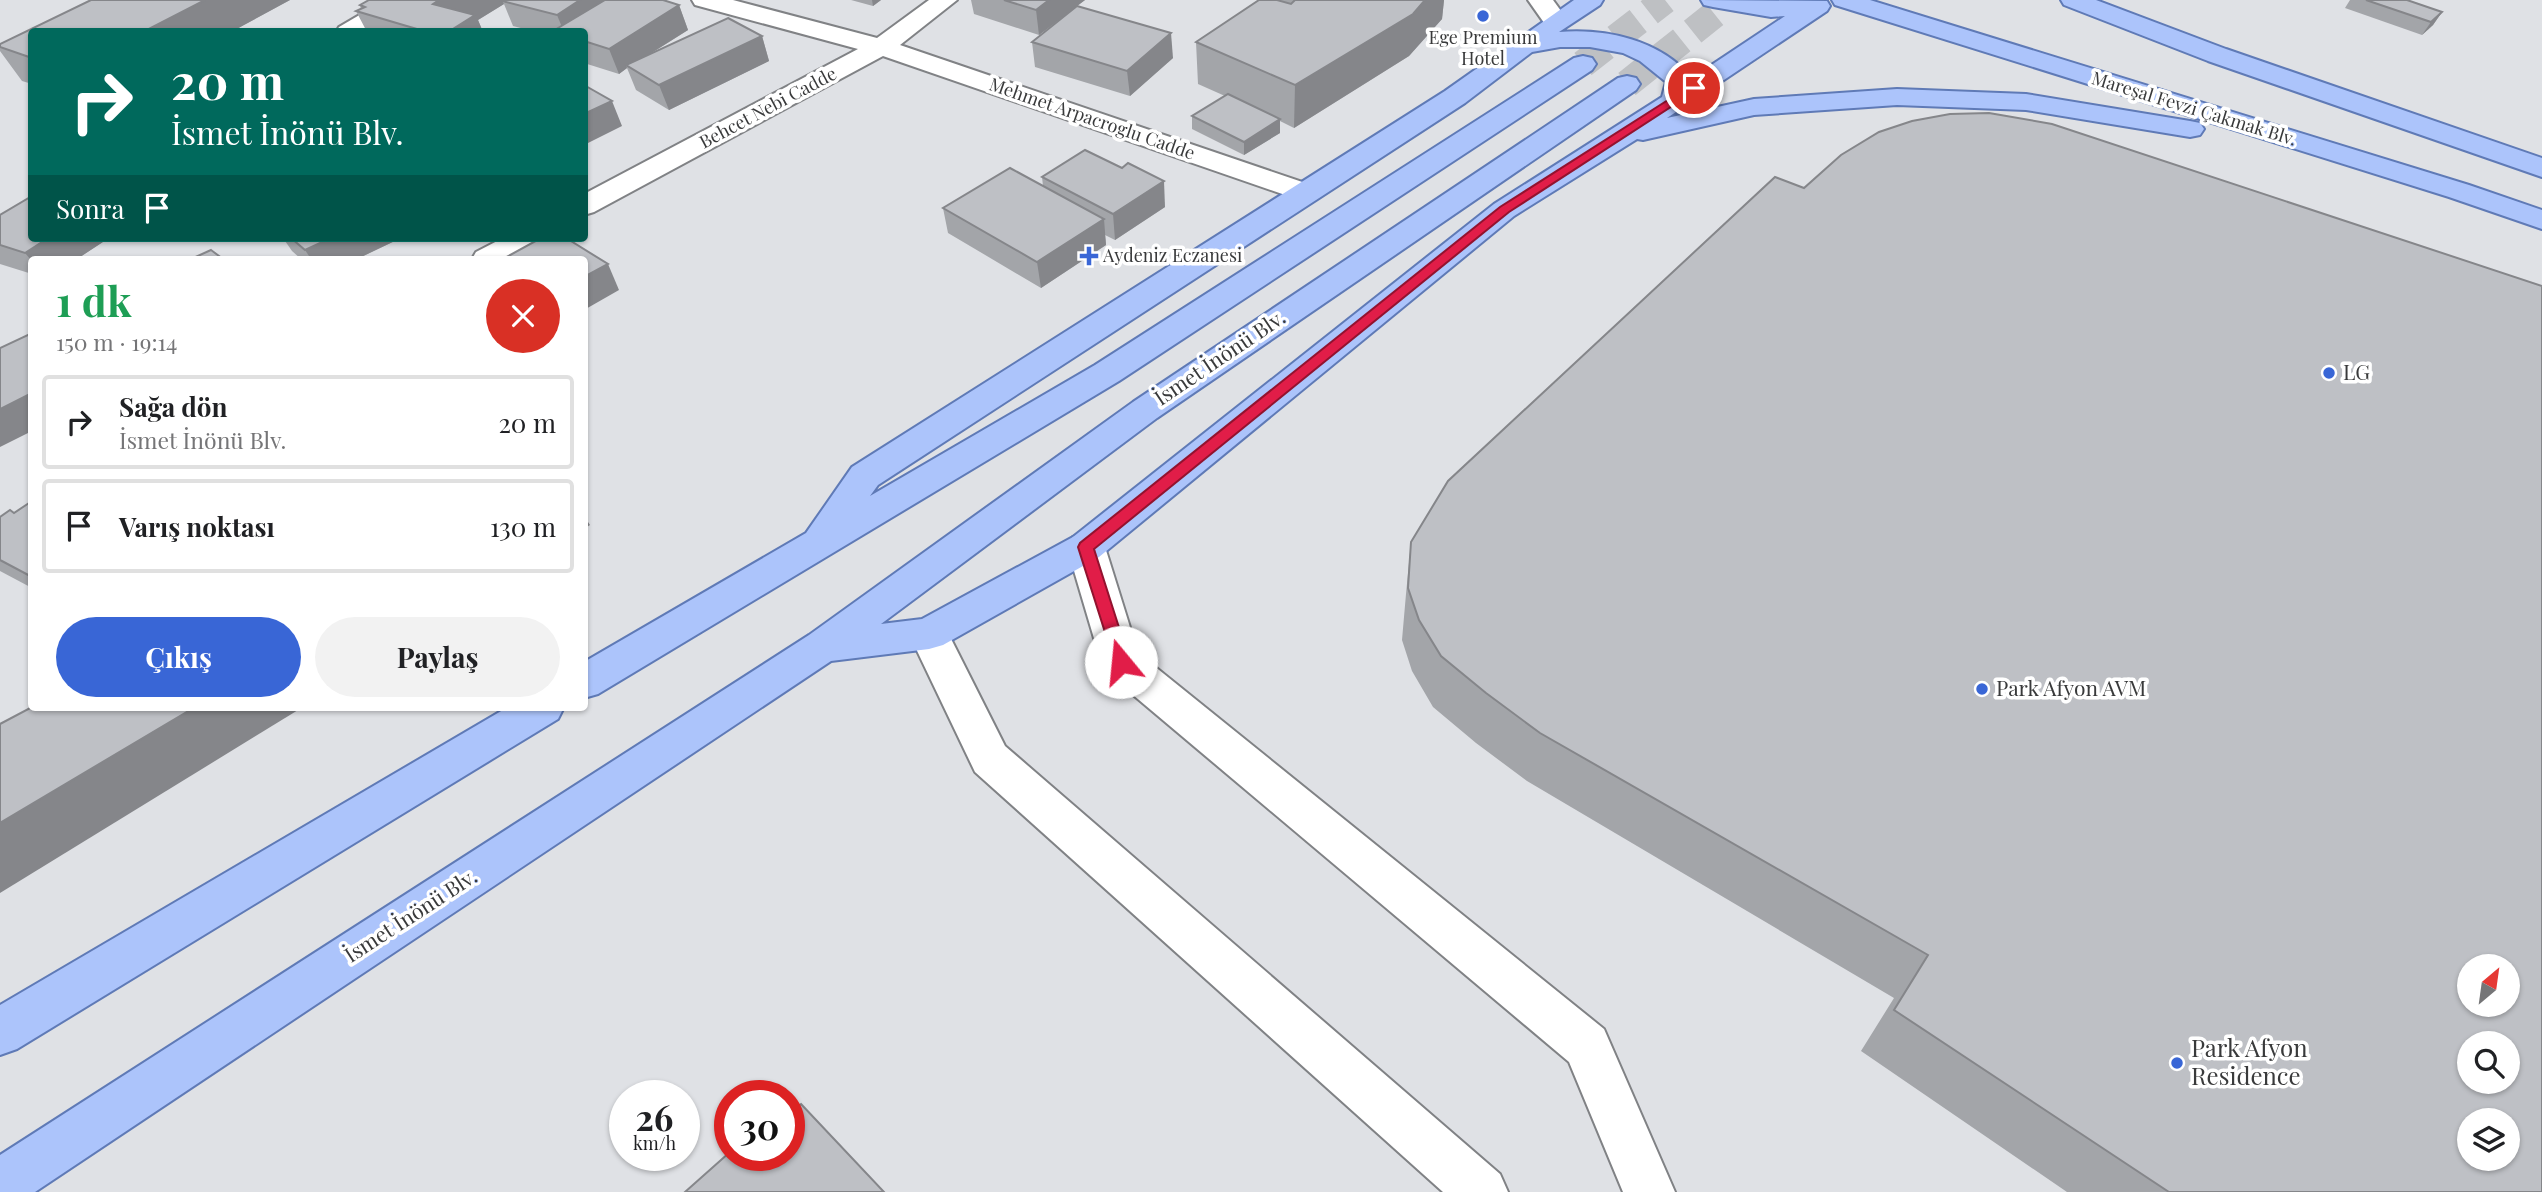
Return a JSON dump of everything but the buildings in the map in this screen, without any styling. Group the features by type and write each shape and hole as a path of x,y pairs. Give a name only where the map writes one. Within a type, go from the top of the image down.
{"main road":[{"path":"818,543 865,476 1455,97 1514,53 1548,11 1591,0"},
{"path":"1713,0 1771,9 1834,2"},
{"path":"2073,0 2217,55 2542,168"},
{"name":"İsmet İnönü Blv.","path":"823,646 929,634 1086,547 1504,210 1834,2"},
{"name":"Mareşal Fevzi Çakmak Blv.","path":"1834,2 2341,154 2542,220"},
{"path":"1514,53 1547,40 1590,38 1643,52 1680,80 1674,102"},
{"path":"588,680 1107,373 1583,64"},
{"name":"İsmet İnönü Blv.","path":"0,1185 823,646 1145,410 1627,83"},
{"path":"1621,137 1754,107 1897,97 2026,102 2341,154"},
{"path":"0,1032 536,711"}],"street":[{"path":"355,28 403,0"},
{"name":"Mehmet Arpacroglu Cadde","path":"704,0 881,47 1304,192"},
{"name":"Behcet Nebi Cadde","path":"588,204 881,47 945,0"},
{"path":"493,256 519,242"},
{"path":"1086,547 1121,662 1587,1046 1650,1192"},
{"path":"929,634 990,759 1482,1192"}],"tunnel":[{"path":"1583,64 1665,0"},
{"path":"1627,84 1716,13 1727,0"}],"place":[{"name":"Ege Premium Hotel","path":"1483,16"},
{"name":"Aydeniz Eczanesi","path":"1089,256"},
{"name":"LG","path":"2329,373"},
{"name":"Park Afyon AVM","path":"1982,689"},
{"name":"Park Afyon Residence","path":"2177,1063"}],"route":[{"path":"1121,662 1086,547 1504,210 1694,88"}]}
